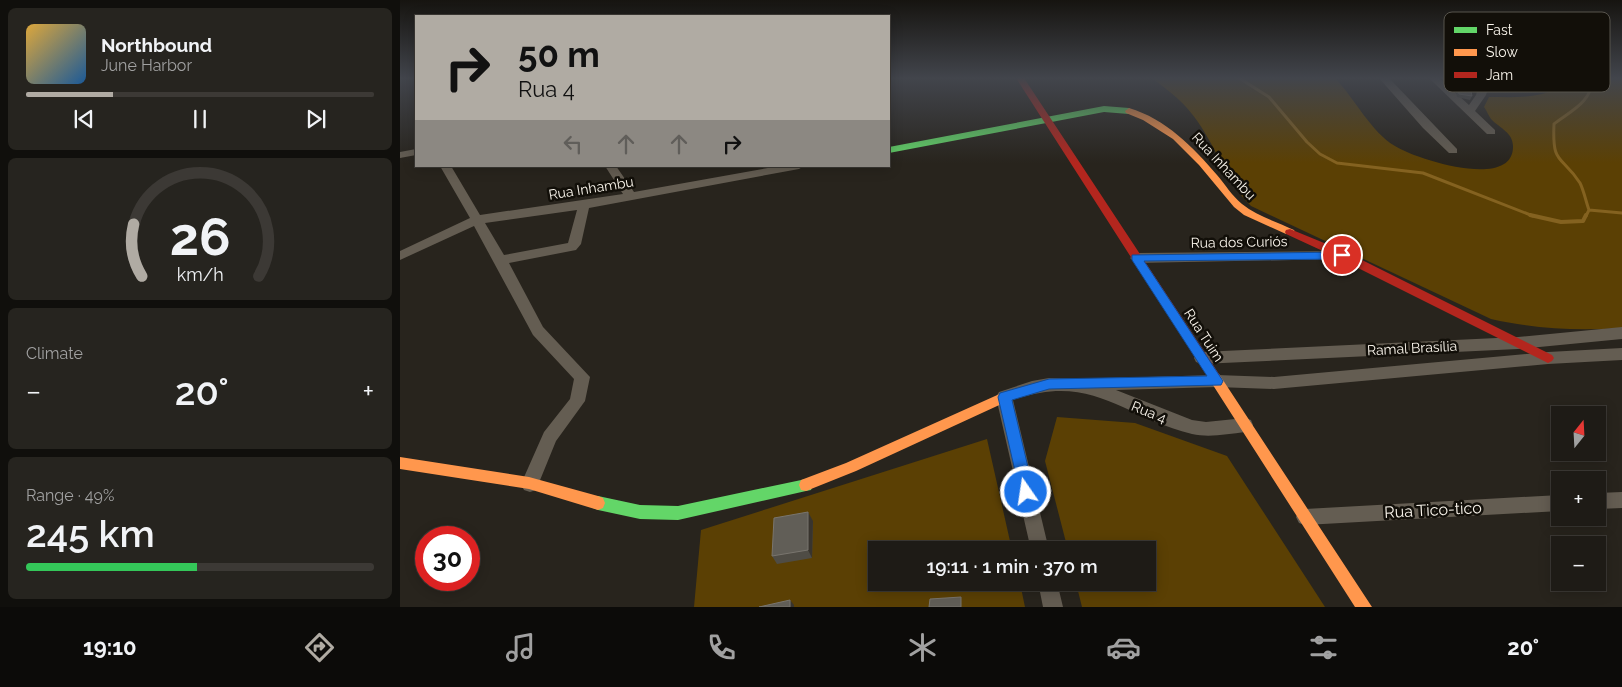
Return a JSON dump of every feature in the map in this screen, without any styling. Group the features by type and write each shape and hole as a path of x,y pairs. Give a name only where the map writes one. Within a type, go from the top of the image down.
{"street":[{"name":"Rua Tuim","path":"1039,106 1364,607"},
{"path":"1409,106 1453,151"},
{"path":"1465,106 1491,132"},
{"path":"1470,111 1473,106"},
{"name":"Rua Inhambu","path":"890,150 1049,121 1109,108 1126,109 1138,113 1168,131 1191,151 1242,209 1342,255 1548,358"},
{"path":"400,155 415,152"},
{"path":"446,167 501,260 538,331 582,377 577,402 550,437 530,484"},
{"path":"611,167 631,197"},
{"name":"Rua Inhambu","path":"476,220 584,206 794,167"},
{"path":"501,260 572,247 575,244 584,206"},
{"path":"400,256 476,220"},
{"name":"Rua dos Curiós","path":"1136,258 1342,255"},
{"name":"Ramal Brasília","path":"1201,358 1518,343 1622,333"},
{"name":"Ramal Brasília","path":"1078,385 1217,381 1274,383 1548,358 1622,354"},
{"name":"Rua 4","path":"1004,397 1040,385 1078,385 1192,427 1206,429 1245,425"},
{"path":"400,464 482,474 636,511 663,515 805,485 851,467 1004,397 1038,541"},
{"path":"1606,501 1622,500"},
{"name":"Rua Tico-tico","path":"1305,517 1551,503"},
{"path":"1049,591 1053,607"}],"shaded area":[{"path":"1185,106 1358,106 1386,140 1406,152 1441,164 1481,169 1498,167 1509,159 1513,146 1511,138 1492,120 1484,106 1622,106 1622,328 1556,328 1491,319 1251,206 1235,186 1205,133"},
{"path":"1057,417 1135,423 1227,456 1325,607 1082,607 1078,591 1156,591 1156,541 1066,541 1045,461"},
{"path":"987,439 1010,541 868,541 868,591 1022,591 1025,607 694,607 701,530"}],"building":[{"path":"808,512 808,550 772,556 774,518"},
{"path":"961,597 961,607 929,607 930,599"},
{"path":"790,600 790,607 759,607"}],"waterway":[{"path":"1277,106 1307,142 1320,154 1337,163 1423,173 1531,215"},
{"path":"1578,106 1554,124 1555,147 1559,158 1580,183 1589,210"},
{"path":"1586,216 1589,210"},
{"path":"1589,210 1622,213"},
{"path":"1531,215 1561,222 1583,221 1586,215"}],"traffic: fast":[{"path":"890,150 1104,109 1129,111"},
{"path":"598,503 640,512 678,513 806,485"}],"traffic: slow":[{"path":"1129,111 1162,127 1176,138 1202,163 1237,205 1248,213 1290,232"},
{"path":"1215,378 1364,607"},
{"path":"806,485 851,467 1004,397"},
{"path":"400,463 529,483 598,503"}],"traffic: jam":[{"path":"1038,106 1215,378"},
{"path":"1290,232 1342,255 1548,358"}],"route":[{"path":"1026,492 1004,397 1040,385 1049,384 1078,385 1217,381 1136,258 1342,255"}]}
